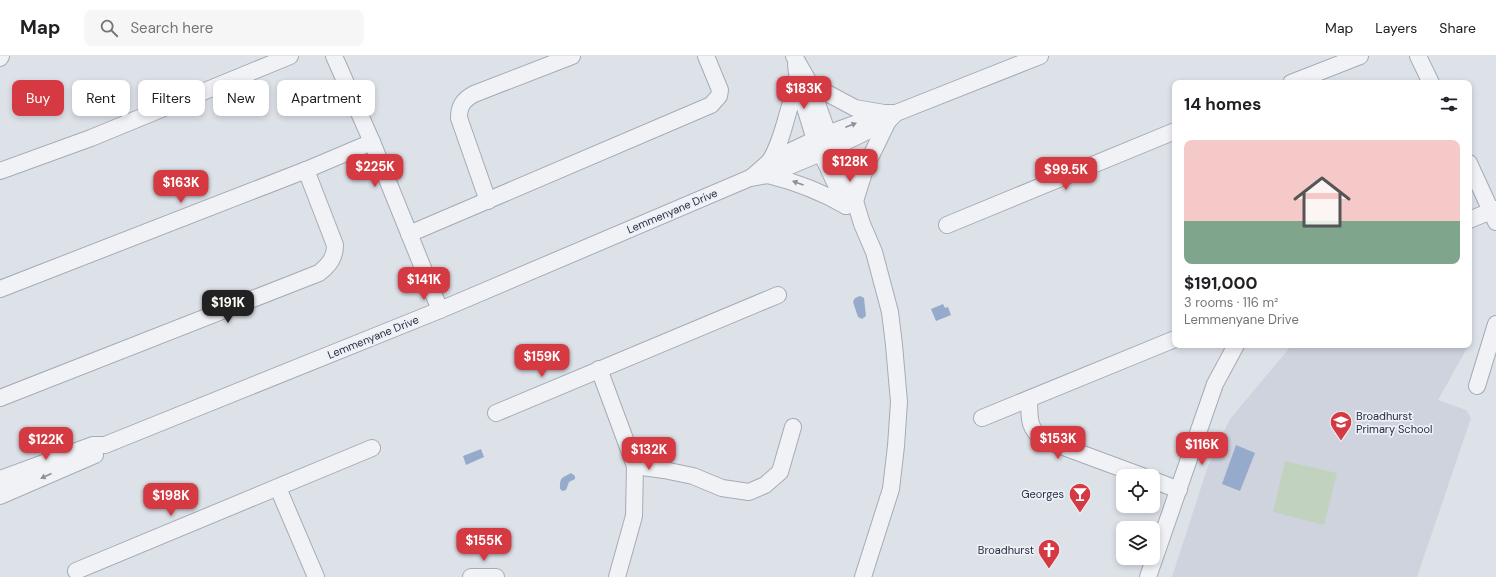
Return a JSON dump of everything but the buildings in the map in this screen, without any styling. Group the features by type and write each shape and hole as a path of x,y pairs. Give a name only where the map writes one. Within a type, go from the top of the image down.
{"street":[{"path":"0,171 91,138 262,61 290,56"},
{"path":"334,56 372,142 440,310"},
{"path":"488,201 458,118 459,109 462,102 474,94 572,56"},
{"path":"409,234 711,105 719,96 720,90 706,56"},
{"path":"769,168 889,116 1040,56"},
{"path":"1300,80 1360,56"},
{"path":"1418,56 1430,80"},
{"path":"795,59 824,144 874,252 890,312 899,402 896,446 891,489 863,577"},
{"path":"804,86 855,108 889,116"},
{"path":"769,168 786,125 790,106 804,86"},
{"path":"850,203 889,116"},
{"path":"947,225 1172,132"},
{"path":"0,289 306,170 372,142"},
{"path":"769,168 790,180 850,203"},
{"name":"Lemmenyane Drive","path":"0,479 93,445 105,445 440,310 750,178 769,168"},
{"path":"1472,169 1495,214 1472,219"},
{"path":"0,398 319,273 326,268 332,261 335,253 335,245 306,170"},
{"path":"496,413 778,295"},
{"path":"1477,386 1496,324"},
{"path":"982,418 1172,340"},
{"path":"1148,577 1215,384 1233,348"},
{"path":"599,369 635,466 634,516 617,577"},
{"path":"1029,399 1030,423 1034,432 1042,439 1123,469"},
{"path":"635,466 693,476 722,488 749,492 765,485 780,472 793,427"},
{"name":"Lemmenyane Drive","path":"0,496 97,454 105,445"},
{"path":"76,571 372,448"},
{"path":"1160,483 1179,490"},
{"path":"278,488 316,577"},
{"path":"471,577 496,577"}],"shaded area":[{"name":"Broadhurst Primary School","path":"1289,348 1467,348 1438,400 1466,410 1471,418 1417,577 1172,577 1208,466 1230,419"}],"green space":[{"path":"1285,461 1337,473 1324,525 1273,512"}],"water":[{"path":"860,296 864,298 866,316 862,319 858,317 853,302 855,298"},
{"path":"943,304 945,308 948,307 951,315 936,321 931,309"},
{"path":"1236,445 1255,453 1240,491 1222,484"},
{"path":"481,449 484,457 466,465 463,456"},
{"path":"571,473 575,476 575,479 569,482 566,490 562,491 560,488 561,480 563,477"}],"place":[{"name":"Broadhurst Primary School","path":"1341,442"},
{"name":"Georges","path":"1080,514"},
{"name":"Broadhurst","path":"1049,570"}]}
